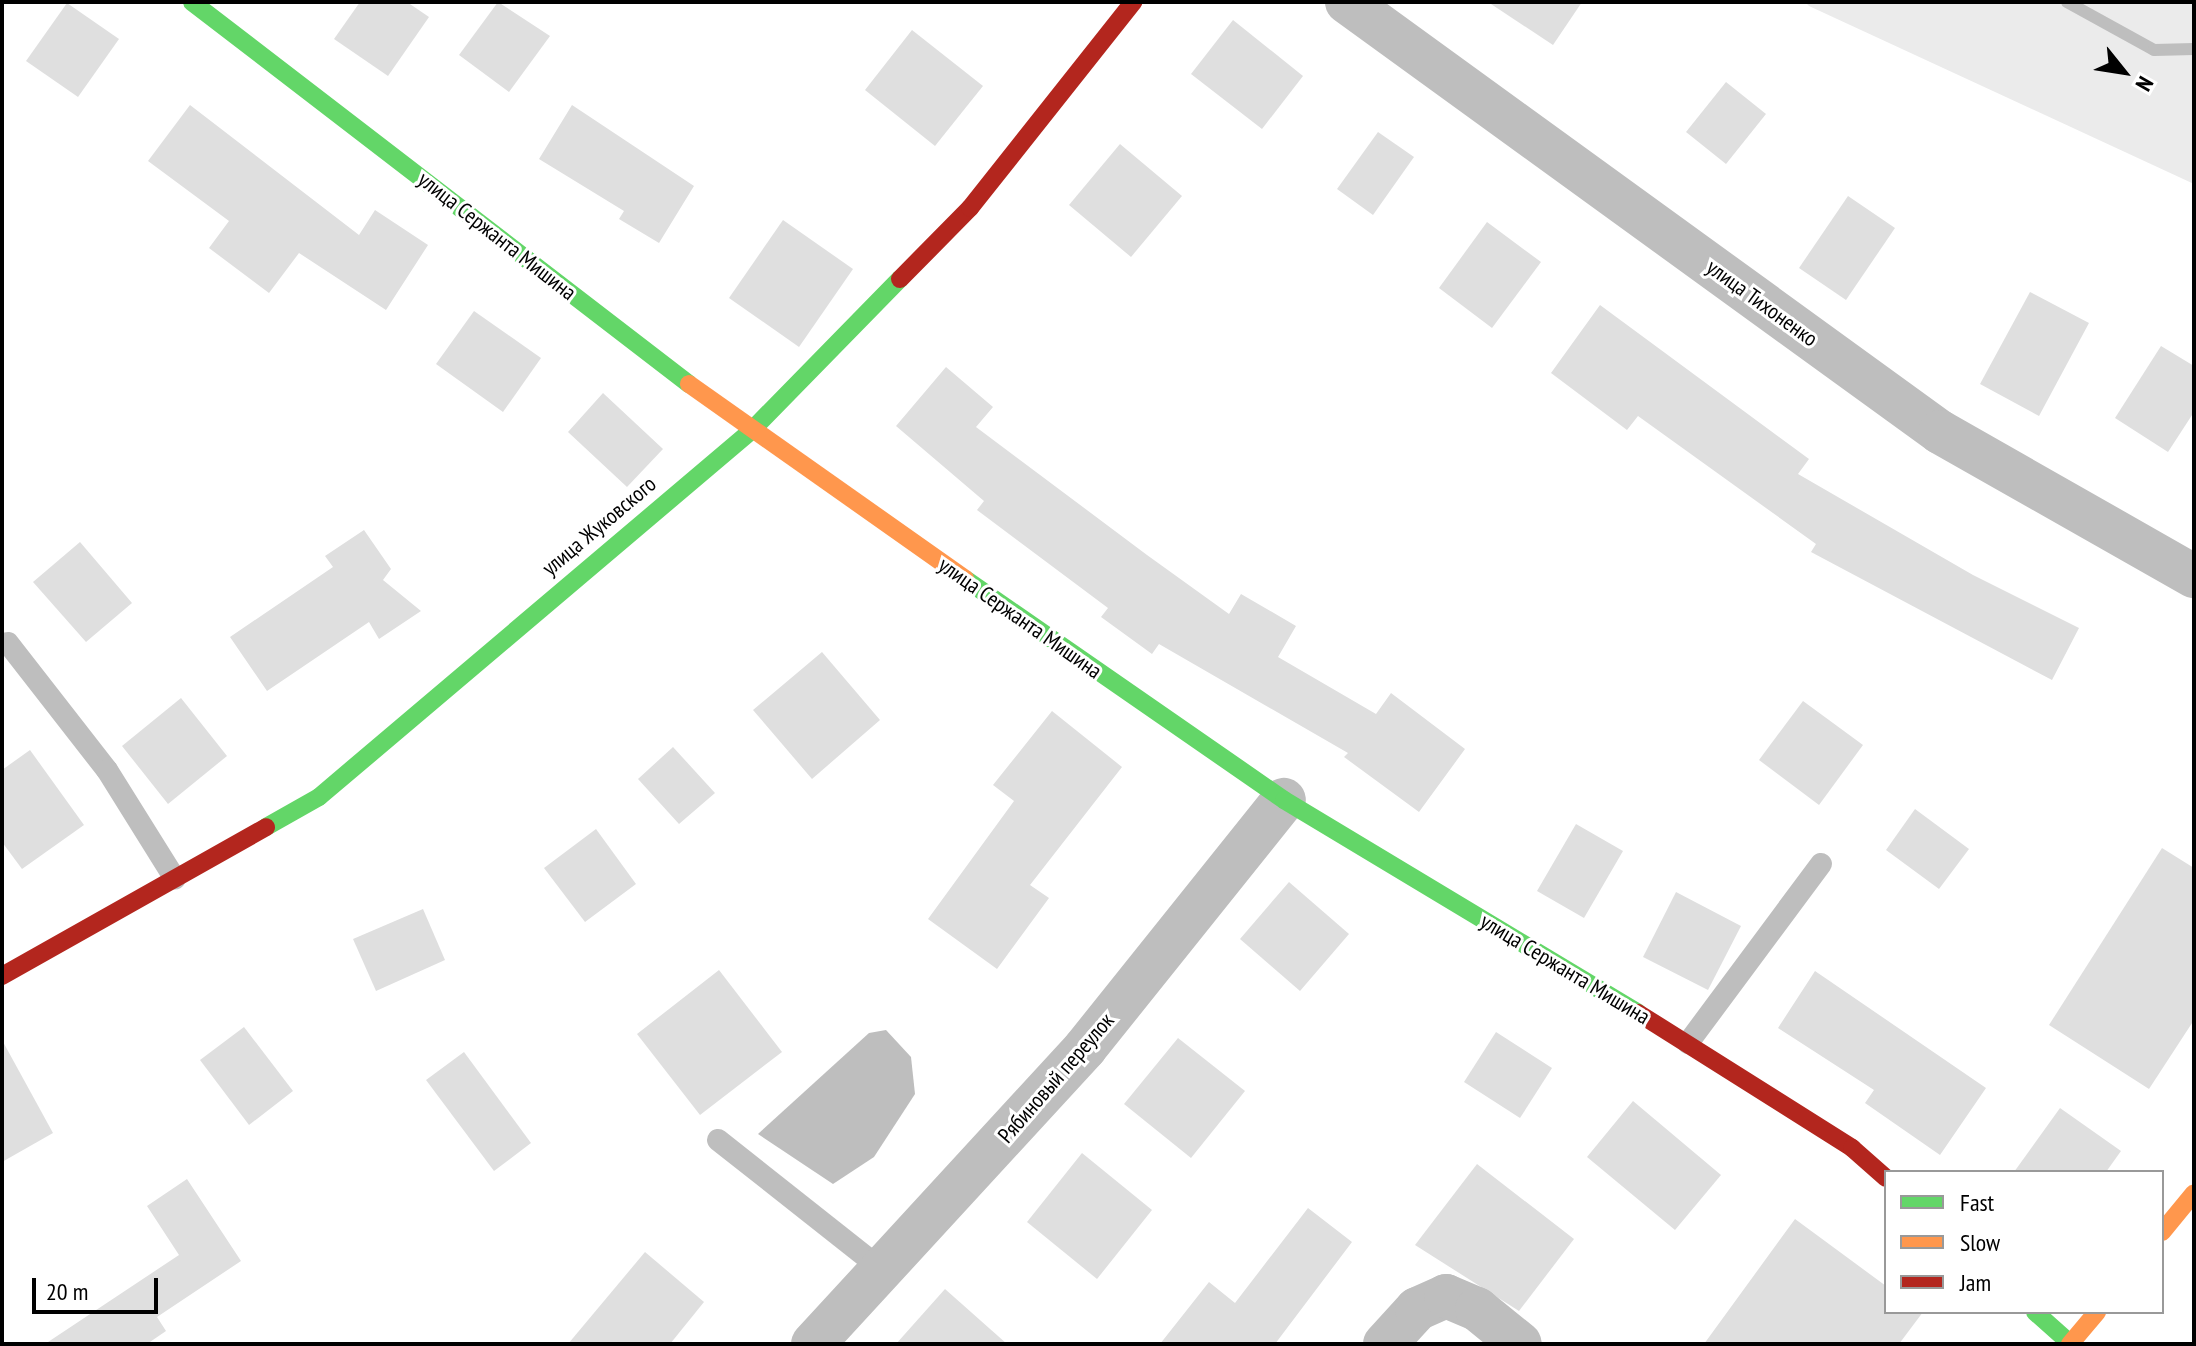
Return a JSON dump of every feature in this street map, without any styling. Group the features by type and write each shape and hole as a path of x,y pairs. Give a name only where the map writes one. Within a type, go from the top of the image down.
{"street":[{"name":"улица Сержанта Мишина","path":"192,2 751,431 1284,800 1688,1043 1852,1148 1884,1176"},
{"name":"улица Жуковского","path":"2,976 319,797 751,431 970,208 1133,2"},
{"name":"улица Тихоненко","path":"1347,2 1940,432 2194,576"},
{"name":"Рябиновый переулок","path":"813,1344 884,1271 1085,1048 1284,800"},
{"path":"2164,1230 2194,1193"},
{"path":"1385,1344 1417,1309 1446,1296 1477,1309 1520,1344"},
{"path":"2037,1314 2071,1344 2095,1314"}],"lane":[{"path":"8,643 107,770 175,879"},
{"path":"1688,1043 1821,864"},
{"path":"718,1140 884,1271"}],"shaded area":[{"path":"1805,2 2194,2 2194,184 1809,6"},
{"path":"886,1030 911,1057 915,1094 874,1157 833,1184 758,1134 869,1033"}],"building":[{"path":"360,2 407,2 429,17 388,76 334,39"},
{"path":"498,2 550,36 509,92 459,55"},
{"path":"1488,2 1582,2 1553,45"},
{"path":"67,3 119,39 78,97 26,61"},
{"path":"1233,20 1303,76 1262,129 1191,74"},
{"path":"912,30 983,86 935,146 865,90"},
{"path":"1726,82 1766,114 1726,164 1686,132"},
{"path":"190,105 359,235 375,210 428,245 386,310 299,253 269,293 209,248 229,221 148,161"},
{"path":"572,105 694,186 659,243 619,219 624,211 539,159"},
{"path":"1378,132 1414,157 1373,215 1337,189"},
{"path":"1120,144 1182,196 1131,257 1069,205"},
{"path":"1848,196 1895,228 1846,300 1799,268"},
{"path":"783,220 853,269 799,347 729,298"},
{"path":"1487,222 1541,262 1492,328 1439,288"},
{"path":"2030,292 2089,323 2039,416 1980,384"},
{"path":"1600,305 1809,459 1798,474 1973,575 2079,628 2052,680 1811,552 1816,544 1638,416 1627,430 1551,373"},
{"path":"474,311 541,358 503,412 436,364"},
{"path":"2161,346 2194,366 2194,412 2168,452 2115,418"},
{"path":"946,367 993,407 976,427 1147,555 1229,614 1241,594 1296,626 1278,657 1376,714 1391,693 1465,749 1419,812 1344,757 1348,753 1159,644 1152,654 1101,617 1108,608 977,510 984,501 896,426"},
{"path":"603,393 663,449 627,487 568,432"},
{"path":"364,530 391,569 383,580 421,611 379,639 369,622 267,691 230,637 333,567 325,556"},
{"path":"80,542 132,603 86,642 33,582"},
{"path":"822,652 880,720 812,779 753,710"},
{"path":"181,698 227,756 168,804 122,746"},
{"path":"1803,701 1863,745 1819,805 1759,760"},
{"path":"1052,711 1122,767 1030,885 1049,898 997,969 928,919 1014,801 993,785"},
{"path":"673,747 715,793 679,824 638,779"},
{"path":"30,750 84,825 22,869 2,842 2,770"},
{"path":"1915,809 1969,849 1939,889 1886,850"},
{"path":"1576,824 1623,851 1584,918 1537,891"},
{"path":"596,829 636,884 585,922 544,868"},
{"path":"2162,848 2194,868 2194,1020 2149,1089 2049,1025"},
{"path":"1289,882 1349,934 1300,991 1240,939"},
{"path":"1676,892 1741,926 1708,990 1643,957"},
{"path":"423,909 445,960 376,991 353,939"},
{"path":"719,970 782,1052 700,1115 637,1034"},
{"path":"1815,971 1986,1088 1940,1155 1865,1103 1874,1090 1778,1028"},
{"path":"244,1027 293,1091 249,1125 200,1060"},
{"path":"1496,1032 1552,1068 1520,1118 1464,1082"},
{"path":"1178,1038 1245,1091 1191,1158 1124,1104"},
{"path":"2,1040 53,1133 2,1162"},
{"path":"464,1052 531,1143 494,1171 426,1080"},
{"path":"1633,1101 1721,1175 1675,1230 1587,1157"},
{"path":"2060,1108 2121,1151 2107,1170 2015,1170"},
{"path":"1082,1153 1152,1210 1097,1279 1027,1222"},
{"path":"1477,1164 1574,1239 1519,1311 1415,1245"},
{"path":"187,1179 241,1261 157,1317 166,1331 147,1344 45,1344 179,1255 147,1206"},
{"path":"1308,1208 1352,1242 1275,1344 1160,1344 1209,1282 1235,1303"},
{"path":"1795,1219 1884,1285 1884,1314 1922,1314 1899,1344 1704,1344"},
{"path":"645,1252 704,1302 670,1344 568,1344"},
{"path":"945,1289 1007,1344 896,1344"}],"waterway":[{"path":"2067,2 2154,50 2194,49"}],"traffic: fast":[{"path":"192,2 689,384"},
{"path":"266,827 319,797 751,431 900,279"},
{"path":"965,579 1284,800 1638,1013"},
{"path":"2037,1314 2071,1344"}],"traffic: slow":[{"path":"689,384 965,579"},
{"path":"2164,1230 2194,1193"},
{"path":"2070,1344 2095,1314"}],"traffic: jam":[{"path":"900,279 970,208 1133,2"},
{"path":"2,976 266,827"},
{"path":"1638,1013 1852,1148 1884,1176"}]}
